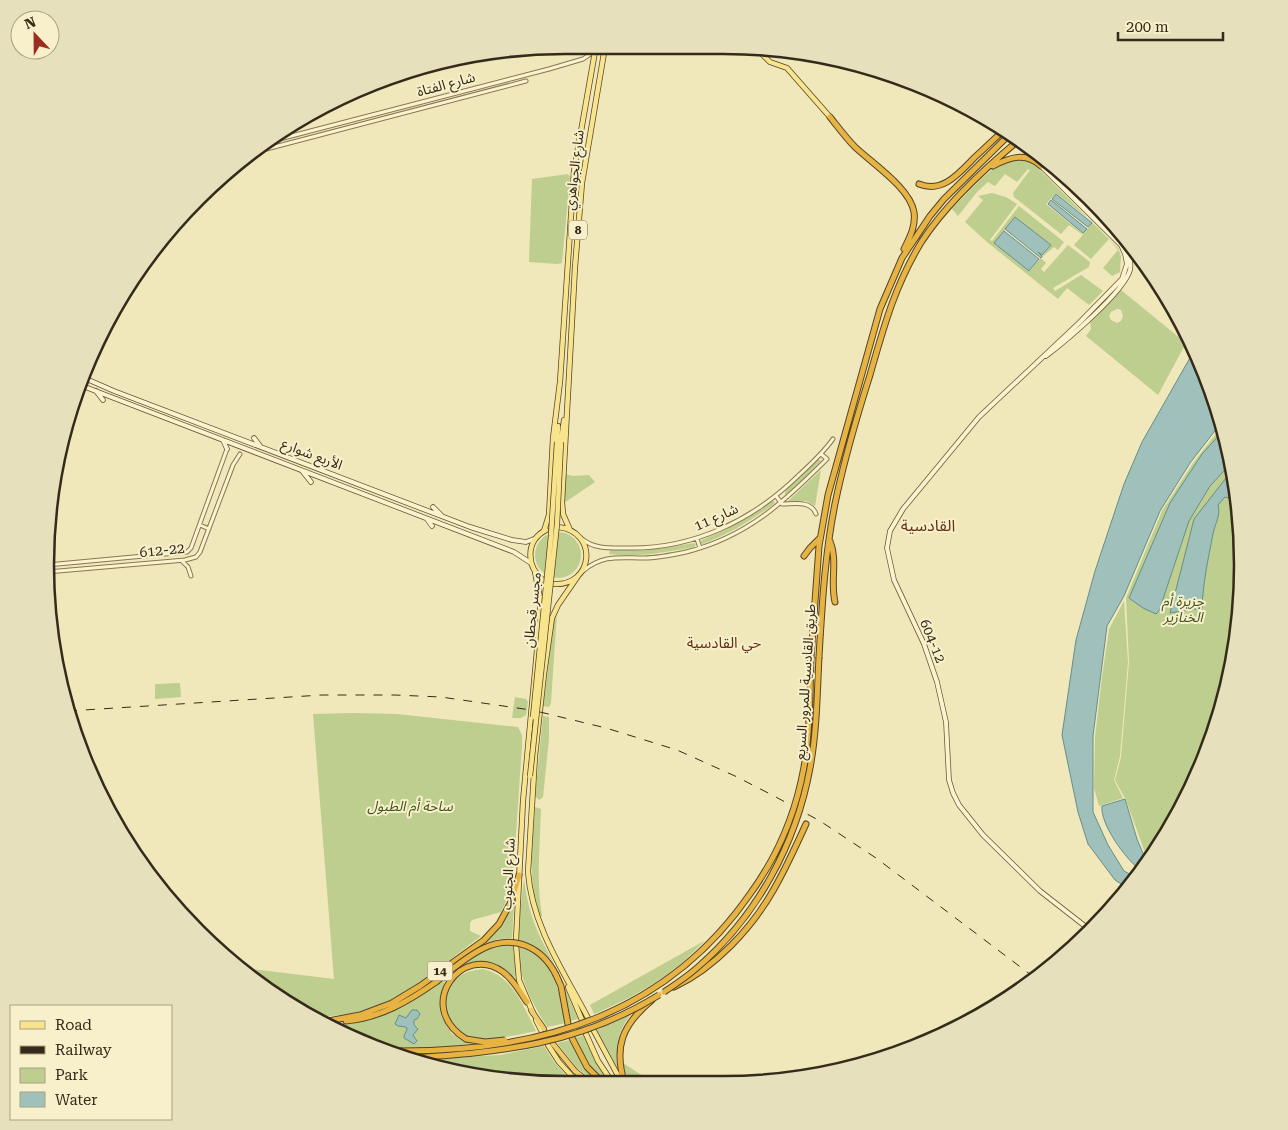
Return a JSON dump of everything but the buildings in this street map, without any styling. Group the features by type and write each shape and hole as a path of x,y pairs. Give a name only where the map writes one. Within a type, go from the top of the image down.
{"highway":[{"path":"830,117 856,147 903,190 910,201 914,213 914,226 903,250 902,258"},
{"path":"919,184 930,187 951,180 999,135"},
{"name":"طريق القادسية للمرور السريع","path":"552,1033 614,1011 642,997 664,982 703,950 721,931 740,909 774,856 789,822 804,767 815,592 820,538 828,495 880,309 902,258 917,235 944,199 1005,139"},
{"name":"طريق القادسية للمرور السريع","path":"426,1057 475,1054 533,1045 581,1032 632,1011 696,969 726,940 748,913 781,860 803,799 810,767 815,727 823,592 836,500 887,314 901,278 922,241 937,221 986,169 1014,145"},
{"path":"986,169 1015,157 1030,158 1038,162"},
{"path":"804,556 820,538"},
{"path":"830,539 834,554 832,584 835,602"},
{"path":"622,1076 620,1044 624,1032 632,1019 662,993 689,979 720,956 751,922 774,889 806,824"},
{"name":"14","path":"332,1020 366,1013 392,1003 420,986 484,940 495,930 507,909 519,875"},
{"name":"14","path":"334,1021 375,1016 403,1003 485,948 493,944 509,942 527,946 540,953 552,966 561,986 568,1024"},
{"path":"528,1002 502,971 494,967 478,964 458,972 446,985 442,1001 443,1012 452,1029 466,1039 476,1042 552,1033"},
{"path":"531,1010 542,1029"},
{"path":"407,1051 475,1048 530,1039 552,1033"},
{"path":"572,1038 587,1067 596,1076"},
{"path":"550,1044 581,1076"},
{"path":"620,1066 625,1076"}],"main road":[{"name":"شارع الجواهري","path":"557,414 574,171 594,54"},
{"name":"شارع الجواهري","path":"566,416 582,183 604,54"},
{"path":"764,56 770,62 787,68 830,117"},
{"name":"604-12","path":"1052,174 1119,243 1126,256 1126,268 1122,279 1081,323 979,417 905,505 890,530 887,548 894,580 924,644 937,682 946,722 949,780 952,794 983,835 1040,891 1085,926"},
{"name":"الأربع شوارع","path":"89,380 444,517 512,540 526,542 536,537"},
{"name":"الأربع شوارع","path":"86,387 514,552 530,563"},
{"path":"96,391 103,400"},
{"name":"مجسر قحطان","path":"557,414 559,442"},
{"name":"8","path":"544,531 549,515 553,438 557,414"},
{"name":"مجسر قحطان","path":"522,808 529,776 559,442 566,416"},
{"name":"8","path":"566,416 562,502 563,514 570,530"},
{"path":"254,438 260,446"},
{"path":"222,439 227,449"},
{"path":"240,454 248,449"},
{"path":"273,459 277,457 277,453"},
{"path":"283,463 283,459 286,456"},
{"path":"301,470 311,482"},
{"path":"336,476 338,470"},
{"path":"433,507 444,517"},
{"path":"427,520 432,526"},
{"path":"531,808 543,684 552,618 558,605 582,571 587,555 582,539 570,530 558,527"},
{"path":"544,581 535,572 530,563 530,552 536,537 550,528"},
{"path":"522,808 540,618 540,598 535,572"},
{"path":"553,584 566,583 578,576"},
{"name":"مجسر قحطان","path":"529,776 531,808"},
{"name":"شارع الجنوب","path":"522,808 515,954 519,980 531,1010"},
{"name":"شارع الجنوب","path":"531,808 529,890 537,918 588,1018"},
{"name":"شارع الجنوب","path":"559,963 582,1020"},
{"path":"595,1032 619,1076"},
{"path":"586,1034 598,1061 608,1076"},
{"path":"550,1044 559,1062 572,1076"}],"street":[{"name":"شارع الفتاة","path":"285,138 574,62 586,58 590,54"},
{"name":"شارع الفتاة","path":"271,147 526,81"},
{"path":"398,108 400,114"},
{"name":"شارع 11","path":"582,539 594,546 601,547 655,547 697,539 723,530 776,496 821,454 833,439"},
{"name":"612-22","path":"54,564 184,553 191,548 227,449"},
{"name":"612-22","path":"54,571 192,559 200,552 229,473 240,454"},
{"name":"شارع 11","path":"582,571 596,562 608,558 654,557 700,548 722,540 763,518 782,504 827,459 821,454"},
{"path":"776,496 782,504 808,504 814,508 816,514"},
{"path":"200,525 209,529"},
{"path":"697,539 700,548"},
{"path":"181,561 188,567 191,576"}],"green space":[{"path":"1020,159 1033,163 1088,218 1056,193 1046,204 1083,234 1093,223 1109,239 1091,259 1074,245 1083,235 1069,225 1061,234 1014,197 1013,193 1030,170 1028,169 1017,182 1005,174 995,186 988,182 977,192 958,216 952,209 994,168 1008,161"},
{"path":"568,174 570,177 562,263 529,262 532,179"},
{"path":"992,193 1006,197 1017,204 990,240 992,241 1019,206 1064,242 1058,250 1054,247 1041,258 1046,263 1041,269 1044,272 1068,245 1090,262 1089,267 1053,288 1055,291 1081,275 1103,291 1089,305 1067,288 1058,299 965,222 983,200 978,196","holes":["1015,217 1051,245 1030,271 994,243"]},
{"path":"1109,239 1118,248 1121,256 1120,272 1112,276 1103,268 1118,250"},
{"path":"1121,290 1182,340 1185,345 1158,395 1086,336 1091,329 1090,321","holes":["1117,309 1121,310 1123,316 1121,321 1117,323 1111,320 1109,316 1111,312"]},
{"name":"جزيرة أم الخنازير","path":"1217,433 1230,498 1233,532 1234,565 1230,632 1217,697 1195,761 1166,821 1145,853 1126,800 1115,780 1121,757 1129,662 1126,598 1162,511 1193,463"},
{"path":"818,459 821,461 799,484 785,495 785,491"},
{"path":"821,470 815,506 806,501 787,502"},
{"path":"565,474 573,476 589,475 595,482 564,503"},
{"path":"772,501 775,502 774,504 740,526 713,540 703,544 700,543 702,540 725,530"},
{"path":"553,532 563,532 577,542 581,555 577,568 571,574 563,578 553,578 539,568 535,560 535,550 545,536"},
{"path":"694,543 696,545 694,547 652,554 609,554 610,550 657,549"},
{"path":"1124,601 1128,662 1120,756 1114,780 1123,798 1099,806 1094,788 1095,737 1102,677 1109,629"},
{"path":"557,612 551,703 549,707 543,706"},
{"path":"180,683 181,697 155,699 155,684"},
{"path":"515,697 526,699 528,702 526,715 521,718 512,718"},
{"name":"ساحة أم الطبول","path":"313,714 397,714 518,727 522,735 513,877 501,912 472,920 470,931 481,936 417,985 397,997 381,1005 349,1014 325,1017 281,990 252,969 334,979"},
{"path":"543,716 549,717 549,739 543,797 539,800 535,796"},
{"path":"535,807 541,809 539,876 542,916 540,917 533,890 532,876"},
{"path":"524,878 534,922 554,963 538,948 517,939"},
{"path":"514,903 512,938 498,939 481,945 500,926"},
{"path":"704,941 679,965 653,984 625,1000 594,1014 590,1005"},
{"path":"500,945 513,946 515,978 500,966 488,962 473,963 457,968 477,954"},
{"path":"517,947 529,951 547,966 553,976 561,999 566,1023 547,1027 523,979"},
{"path":"483,969 502,978 510,985 536,1031 481,1039 464,1034 456,1028 450,1020 447,1011 446,1001 448,992 461,975"},
{"path":"560,977 578,1019 570,1021"},
{"path":"446,978 440,999 441,1016 452,1034 463,1041 474,1044 421,1049 398,1048 341,1025 377,1017 419,996"},
{"path":"631,1014 623,1026 618,1039 617,1067 597,1030"},
{"path":"585,1035 594,1058 605,1076 597,1076 594,1072 574,1038"},
{"path":"570,1040 591,1076 587,1076 577,1068 557,1043"},
{"path":"544,1046 555,1063 567,1076 498,1072 433,1059 500,1055"},
{"path":"623,1063 643,1076 627,1076"}],"water":[{"path":"1056,194 1092,223 1088,227 1052,199"},
{"path":"1051,200 1087,229 1083,233 1048,204"},
{"path":"1015,217 1051,245 1042,255 1038,252 1042,256 1041,258 1005,229"},
{"path":"1004,231 1039,259 1029,271 994,243"},
{"path":"1190,358 1216,430 1190,463 1160,511 1124,596 1107,626 1093,736 1093,812 1108,845 1124,871 1130,874 1122,884 1115,880 1088,844 1078,812 1062,735 1076,640 1095,571 1124,484 1142,442"},
{"path":"1218,437 1225,469 1210,486 1189,521 1159,611 1156,614 1129,598 1170,503 1202,454"},
{"path":"1226,478 1230,498 1225,497 1218,505 1218,516 1203,589 1202,608 1170,613 1194,519"},
{"path":"1125,799 1144,855 1136,866 1114,840 1105,822 1102,806"},
{"path":"412,1010 417,1010 420,1014 414,1020 414,1025 418,1029 413,1035 417,1041 414,1044 404,1038 406,1027 395,1024 399,1015 406,1018"}],"railway":[{"path":"75,711 322,695 441,697 531,710"},
{"path":"540,712 606,728 677,750 774,796 820,821 876,858 1030,974"}],"district":[{"name":"القادسية","path":"928,525"},
{"name":"حي القادسية","path":"724,643"}]}
